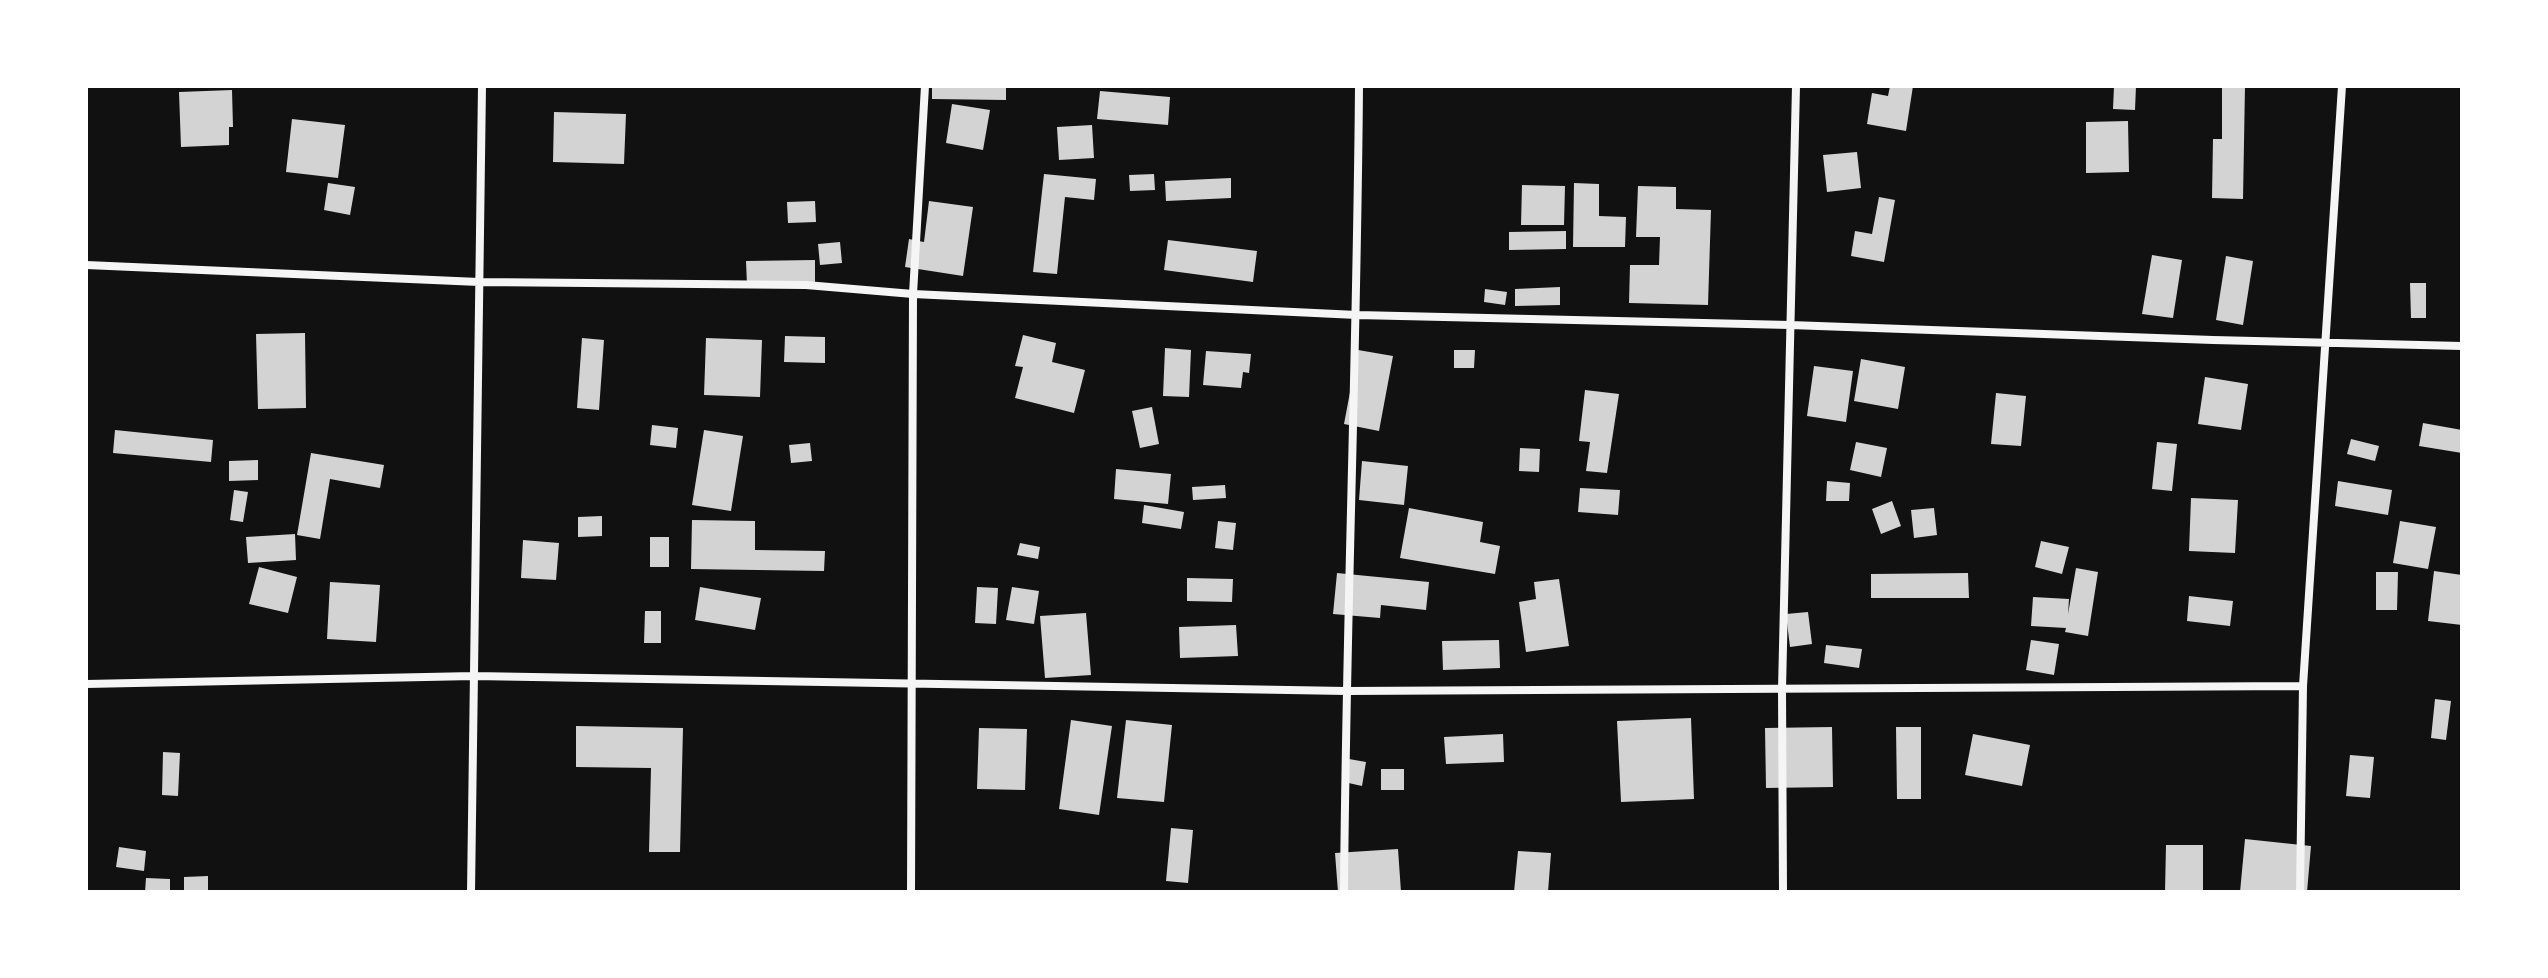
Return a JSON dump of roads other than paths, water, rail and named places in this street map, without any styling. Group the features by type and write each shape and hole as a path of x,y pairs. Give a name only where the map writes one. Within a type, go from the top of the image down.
{"street":[{"path":"471,892 482,86"},
{"path":"911,892 913,294 925,86"},
{"path":"1344,892 1359,86"},
{"path":"1783,892 1782,689 1796,86"},
{"path":"2300,892 2303,686 2342,86"},
{"path":"86,265 479,282 806,285 913,294 1357,315 2462,346"},
{"path":"86,684 474,676 1346,691 2303,686"}]}
